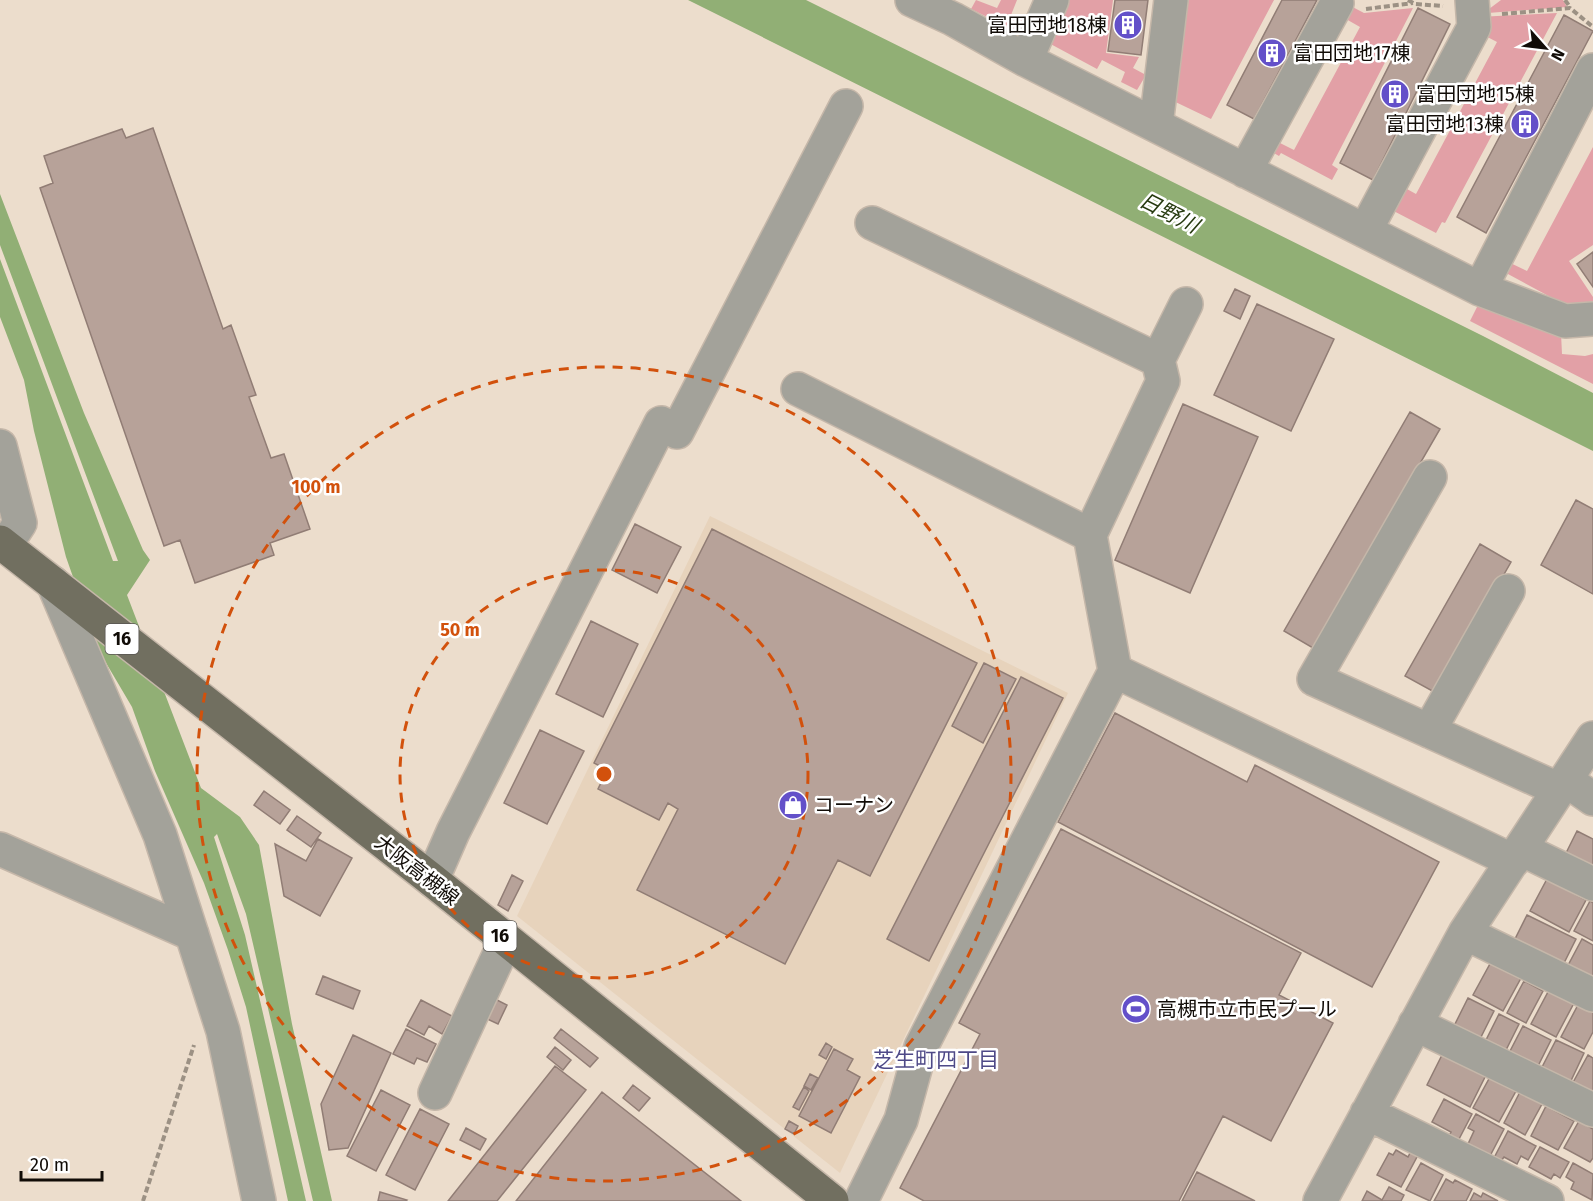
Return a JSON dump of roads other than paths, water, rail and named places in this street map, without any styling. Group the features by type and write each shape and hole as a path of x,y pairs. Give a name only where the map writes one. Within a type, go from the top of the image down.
{"main road":[{"name":"大阪高槻線","path":"2,544 432,880 832,1201"}],"street":[{"path":"912,0 957,10 1026,60 1480,289 1565,321 1593,319"},
{"path":"1026,60 1052,0"},
{"path":"1156,125 1171,0"},
{"path":"1365,231 1474,27 1472,0"},
{"path":"1245,171 1350,6"},
{"path":"1480,289 1593,70"},
{"path":"432,880 453,832 661,423 677,432 846,106"},
{"path":"872,223 1158,360"},
{"path":"861,1201 902,1120 921,1047 1115,671 1090,535 1163,381 1158,360 1186,304"},
{"path":"798,389 1090,535"},
{"path":"0,446 20,523 2,544"},
{"path":"1430,477 1314,679 1429,731 1593,799"},
{"path":"1429,731 1508,591"},
{"path":"65,593 160,835 223,1031 259,1201"},
{"path":"1115,671 1517,855 1593,884"},
{"path":"1320,1201 1465,933 1593,738"},
{"path":"0,849 192,934"},
{"path":"1465,933 1593,995"},
{"path":"435,1093 506,940"},
{"path":"1415,1024 1593,1110"},
{"path":"1367,1113 1547,1201"}],"water":[{"name":"日野川","path":"688,0 806,0 1483,336 1593,393 1593,451"},
{"path":"0,194 84,413 143,550 150,560 127,595 201,788 240,817 259,845 292,1024 332,1201 313,1201 246,914 217,834 214,837 245,935 306,1201 288,1201 246,1007 228,950 204,883 155,771 132,707 99,651 66,557 34,431 24,380 0,317 0,259 113,561 118,561 0,245"}],"place":[{"name":"富田団地18棟","path":"1128,25"},
{"name":"富田団地17棟","path":"1272,53"},
{"name":"富田団地15棟","path":"1395,94"},
{"name":"富田団地13棟","path":"1525,124"},
{"name":"コーナン","path":"793,805"},
{"name":"高槻市立市民プール","path":"1136,1009"}],"district":[{"name":"芝生町四丁目","path":"936,1060"}]}
